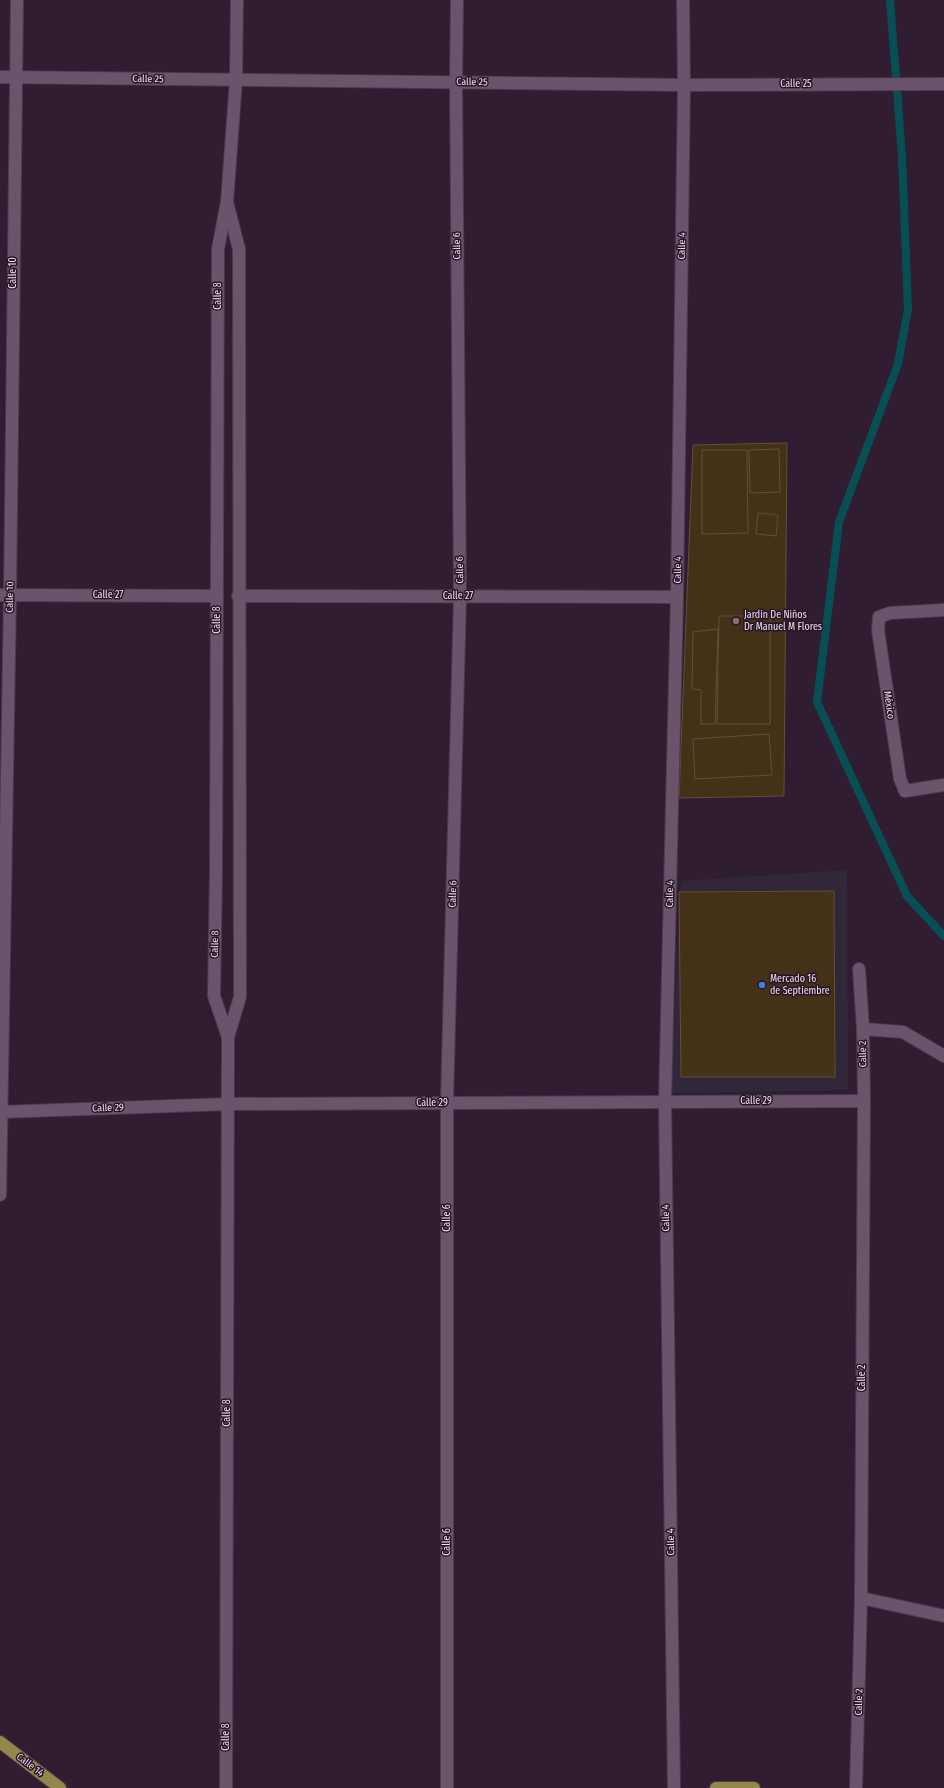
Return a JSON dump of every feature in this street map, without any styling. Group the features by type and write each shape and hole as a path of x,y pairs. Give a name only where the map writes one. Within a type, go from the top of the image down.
{"main road":[{"name":"Calle 14","path":"0,1742 60,1788"},
{"path":"716,1788 754,1788"}],"street":[{"name":"Calle 10","path":"0,1195 5,595 17,0"},
{"name":"Calle 8","path":"228,1037 214,996 218,249 228,202 236,80 237,0"},
{"name":"Calle 6","path":"447,1788 447,1102 460,596 456,82 457,0"},
{"name":"Calle 4","path":"674,1788 665,1102 677,597 684,85 683,0"},
{"name":"Calle 25","path":"0,77 684,85 938,84"},
{"name":"Calle 8","path":"226,1788 228,1037 240,997 238,596 239,249 228,202"},
{"name":"Calle 27","path":"5,595 217,596"},
{"name":"Calle 27","path":"238,596 677,597"},
{"name":"México","path":"944,610 890,613 879,618 878,630 900,779 905,791 944,785"},
{"name":"Calle 2","path":"856,1788 861,1598 864,1101 863,1029 859,969"},
{"path":"863,1029 903,1032 944,1056"},
{"name":"Calle 29","path":"0,1112 228,1104 864,1101"},
{"path":"861,1598 944,1616"}],"shaded area":[{"name":"Mercado 16 de Septiembre","path":"847,870 848,1090 671,1093 681,881"}],"building":[{"name":"Jardin De Niños Dr Manuel M Flores","path":"787,443 784,796 679,798 693,445"},
{"path":"779,449 780,492 750,493 749,450"},
{"path":"702,450 747,450 748,533 702,534"},
{"path":"758,513 778,515 776,536 756,534"},
{"path":"719,616 770,616 770,724 717,724"},
{"path":"718,629 715,724 701,724 701,690 692,689 693,632"},
{"path":"769,734 772,775 695,779 693,739"},
{"name":"Mercado 16 de Septiembre","path":"834,891 835,1077 681,1077 679,892"}],"waterway":[{"path":"890,0 902,156 908,309 898,364 839,522 817,702 907,896 944,936"}],"place":[{"name":"Jardin De Niños Dr Manuel M Flores","path":"736,621"},
{"name":"Mercado 16 de Septiembre","path":"762,985"}]}
